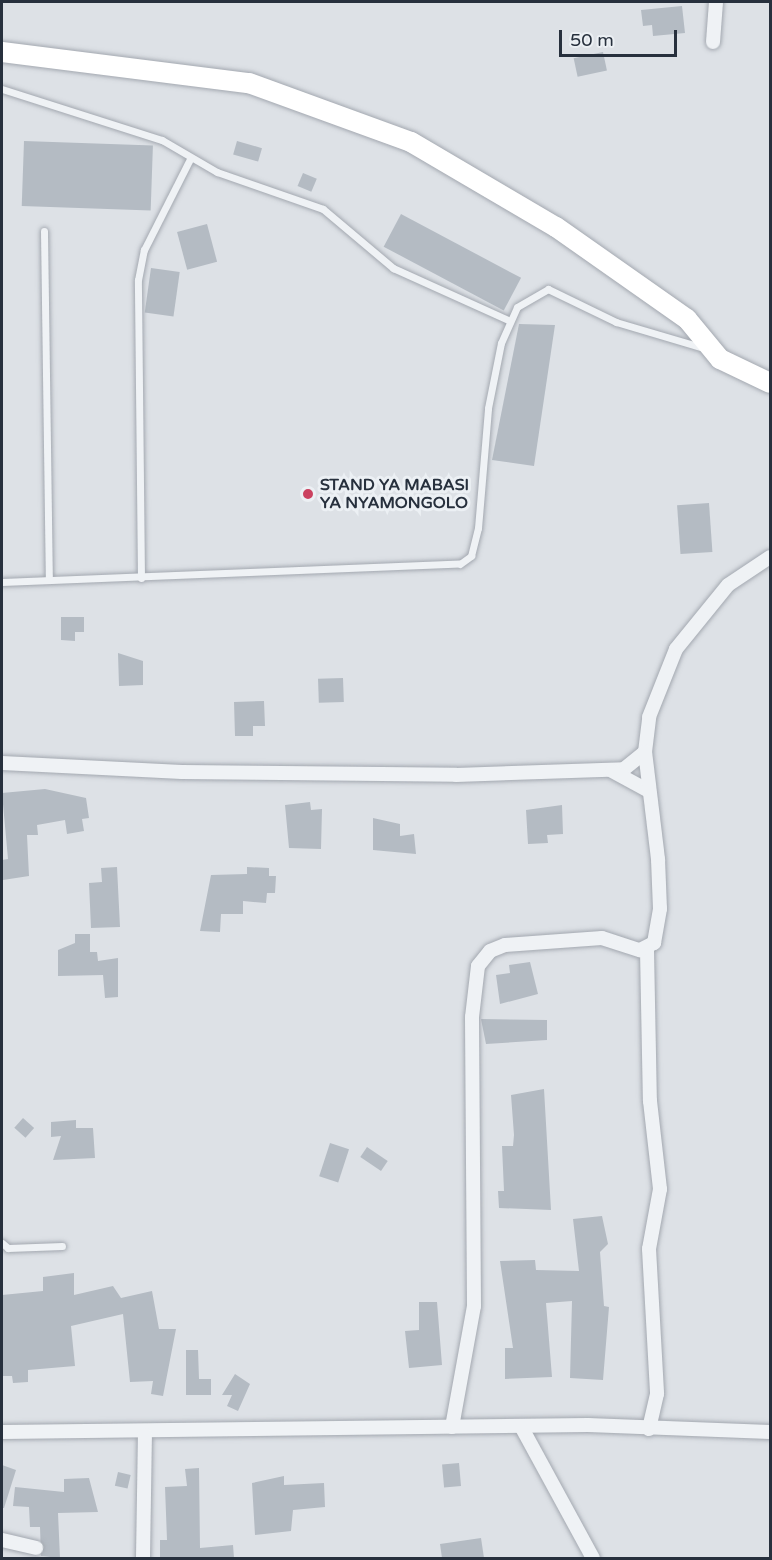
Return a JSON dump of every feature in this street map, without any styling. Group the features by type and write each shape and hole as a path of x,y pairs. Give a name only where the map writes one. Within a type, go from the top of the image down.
{"main road":[{"path":"2,52 249,83 411,142 491,184 687,319 711,349 733,367 771,383"}],"street":[{"path":"713,42 716,2"},
{"path":"649,1429 657,1394 650,1249 660,1189 650,1101 647,950 656,936 660,909 645,752 649,717 676,649 728,585 771,557"},
{"path":"2,763 182,772 612,771 633,765 645,752"},
{"path":"612,771 649,791"},
{"path":"453,1427 474,1306 472,1017 478,966 490,951 505,945 602,938 647,950"},
{"path":"2,1432 145,1435 453,1427 771,1432"},
{"path":"522,1428 593,1558"},
{"path":"143,1558 145,1435"},
{"path":"2,1540 36,1548"}],"lane":[{"path":"2,89 162,140 190,159 323,209 393,268 508,320"},
{"path":"141,578 138,280 144,250 190,159"},
{"path":"44,231 49,580"},
{"path":"2,582 141,578 282,568 460,564 471,556 478,528 488,408 508,320 535,292 548,289 616,322 711,349"},
{"path":"2,1243 8,1248 62,1246"}],"building":[{"path":"682,6 685,33 653,36 652,25 643,26 641,10"},
{"path":"603,52 607,71 578,77 574,58"},
{"path":"24,141 153,146 151,210 22,206"},
{"path":"237,141 262,148 258,162 233,154"},
{"path":"303,173 317,179 311,192 298,186"},
{"path":"401,214 521,278 504,311 384,247"},
{"path":"207,224 217,262 187,270 177,232"},
{"path":"151,268 180,272 173,317 145,313"},
{"path":"519,324 555,325 534,466 492,460"},
{"path":"709,503 712,552 680,554 677,505"},
{"path":"61,617 84,617 84,632 75,632 75,641 61,640"},
{"path":"118,653 143,661 143,685 119,686"},
{"path":"343,678 344,702 319,703 318,679"},
{"path":"264,701 265,726 253,726 253,736 235,736 234,702"},
{"path":"45,789 86,798 89,818 82,819 84,831 67,834 65,820 37,825 38,835 27,835 29,876 3,880 2,860 8,859 2,793"},
{"path":"310,802 311,810 322,809 321,849 289,848 285,805"},
{"path":"562,805 563,834 547,835 548,843 528,844 526,810"},
{"path":"373,818 400,824 400,836 414,834 416,854 373,850"},
{"path":"117,867 120,927 91,928 89,883 102,882 101,868"},
{"path":"247,867 269,868 269,876 276,876 275,893 267,893 266,903 243,901 243,914 221,914 220,932 200,931 211,875 247,874"},
{"path":"75,934 90,934 90,952 97,952 98,961 118,958 118,997 105,998 103,975 58,976 58,950 75,943"},
{"path":"530,962 538,994 500,1004 496,975 510,973 509,965"},
{"path":"481,1019 547,1020 547,1040 486,1044"},
{"path":"544,1089 551,1210 499,1208 498,1191 504,1191 502,1146 513,1146 511,1095"},
{"path":"23,1118 34,1128 25,1138 14,1128"},
{"path":"76,1120 76,1128 93,1128 95,1158 53,1160 61,1136 51,1137 51,1122"},
{"path":"330,1143 349,1149 338,1182 319,1176"},
{"path":"367,1147 388,1161 381,1171 360,1157"},
{"path":"602,1216 608,1244 600,1252 604,1306 609,1307 603,1380 570,1378 572,1301 546,1303 552,1377 505,1379 505,1348 513,1348 500,1261 535,1260 536,1270 579,1271 573,1219"},
{"path":"74,1273 74,1295 113,1286 121,1298 152,1291 159,1329 176,1329 163,1396 151,1394 153,1381 130,1382 123,1314 71,1326 75,1366 28,1370 28,1382 13,1383 12,1376 2,1376 2,1295 43,1291 43,1277"},
{"path":"419,1302 437,1302 442,1365 409,1368 405,1331 419,1330"},
{"path":"186,1350 198,1350 199,1379 211,1379 211,1395 186,1395"},
{"path":"235,1374 250,1384 238,1411 227,1406 232,1395 222,1395"},
{"path":"459,1463 461,1486 444,1487 442,1464"},
{"path":"2,1465 16,1470 4,1508 2,1508"},
{"path":"199,1468 200,1548 233,1545 234,1558 160,1558 160,1540 167,1540 165,1487 187,1486 185,1469"},
{"path":"118,1472 131,1475 128,1489 115,1486"},
{"path":"284,1476 284,1485 324,1483 325,1507 293,1510 291,1531 255,1535 252,1483"},
{"path":"89,1478 98,1512 58,1513 60,1558 41,1556 40,1527 30,1527 29,1507 13,1506 15,1487 64,1492 64,1479"},
{"path":"481,1538 484,1558 442,1558 440,1544"}],"place":[{"name":"STAND YA MABASI YA NYAMONGOLO","path":"308,494"}]}
